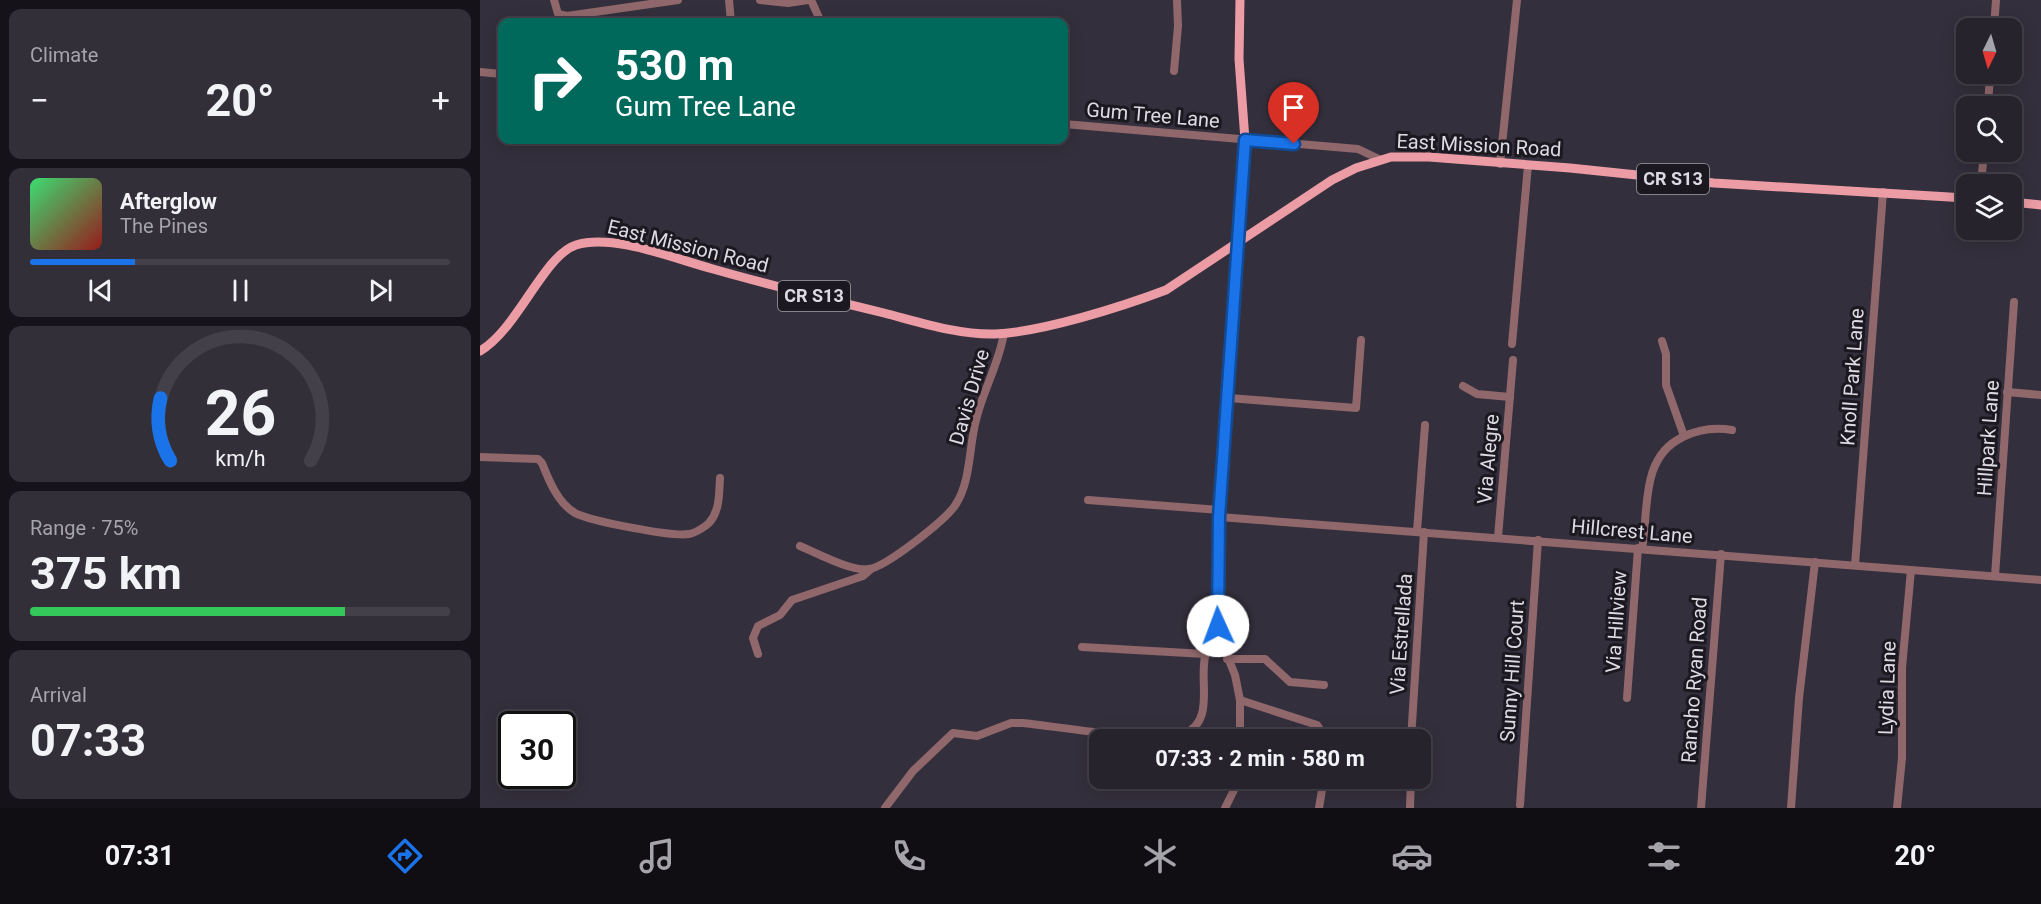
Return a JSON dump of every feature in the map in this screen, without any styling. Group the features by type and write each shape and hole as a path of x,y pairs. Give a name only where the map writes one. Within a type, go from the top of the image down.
{"main road":[{"path":"1239,244 1245,140 1239,59 1240,0"},
{"name":"East Mission Road","path":"480,351 502,334 556,258 574,245 594,242 610,242 924,323 978,333 1004,333 1139,300 1166,290 1239,244 1332,180 1356,168 1391,157 1429,157 1714,183 1956,197"},
{"path":"2022,203 2041,205"},
{"path":"1240,222 1253,226 1267,224"}],"street":[{"path":"554,0 558,14 567,16 678,0"},
{"path":"726,18 729,0"},
{"path":"760,0 788,3 809,0 819,18"},
{"path":"1174,71 1178,26 1177,0"},
{"path":"1500,164 1517,0"},
{"path":"1995,18 1996,0"},
{"path":"728,13 730,18"},
{"path":"480,72 498,74"},
{"name":"Gum Tree Lane","path":"1068,124 1358,149 1381,160"},
{"path":"1512,344 1528,165"},
{"name":"Knoll Park Lane","path":"1855,565 1882,192"},
{"path":"1239,244 1220,514 1216,613 1220,638 1240,700 1240,729"},
{"name":"Hillpark Lane","path":"1995,576 2014,302"},
{"name":"Davis Drive","path":"758,654 753,638 758,626 780,615 792,600 863,576 871,569 897,556 956,506 962,492 976,418 996,366 1004,333"},
{"path":"1228,398 1356,408 1361,340"},
{"path":"1662,341 1666,354 1666,385 1684,436 1717,427 1732,430"},
{"path":"1510,397 1513,360"},
{"name":"Via Alegre","path":"1463,386 1477,394 1510,397 1498,537"},
{"path":"2007,393 2041,395"},
{"name":"Via Estrellada","path":"1412,729 1425,425"},
{"name":"Via Hillview","path":"1627,698 1640,548 1651,473 1659,454 1684,436"},
{"path":"480,457 538,459 562,502 574,512 592,520 668,533 689,534 710,522 718,502 720,478"},
{"name":"Hillcrest Lane","path":"1088,500 1421,531 2041,580"},
{"name":"Sunny Hill Court","path":"1520,804 1538,540"},
{"path":"800,546 859,570 871,569"},
{"name":"Rancho Ryan Road","path":"1701,808 1721,554"},
{"path":"1791,808 1815,562"},
{"name":"Lydia Lane","path":"1897,808 1902,758 1902,668 1911,570"},
{"path":"885,808 913,771 953,734 977,736 1011,723 1023,723 1157,737 1182,735 1197,724 1202,715 1205,654 1211,642 1220,638"},
{"path":"1082,647 1205,654"},
{"path":"1227,659 1265,659 1290,682 1324,685"},
{"path":"1240,700 1317,725 1320,729"},
{"path":"1225,808 1234,789"},
{"path":"1319,808 1322,789"},
{"path":"1410,789 1410,808"}],"route":[{"path":"1218,626 1216,613 1219,517 1245,140 1294,144"}]}
